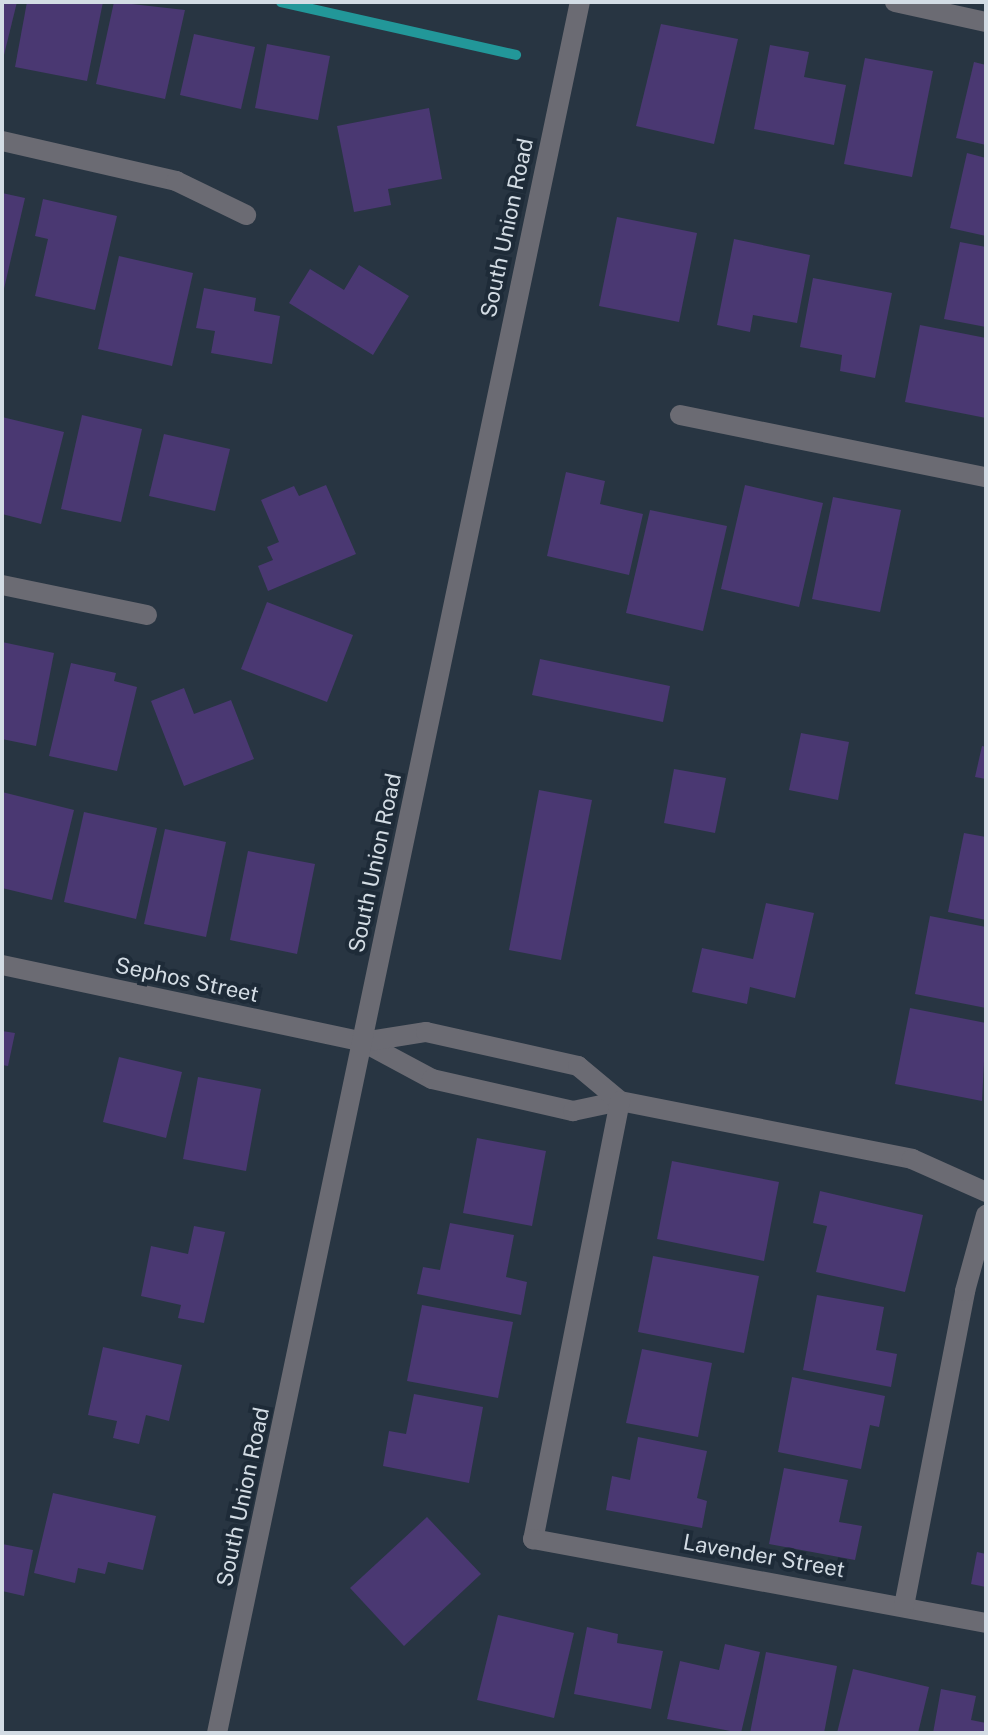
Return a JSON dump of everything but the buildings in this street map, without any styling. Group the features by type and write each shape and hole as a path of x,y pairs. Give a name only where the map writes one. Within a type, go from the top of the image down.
{"street":[{"name":"South Union Road","path":"217,1733 580,2"},
{"path":"895,2 986,22"},
{"path":"2,141 176,181 246,215"},
{"path":"680,415 986,477"},
{"path":"2,585 147,615"},
{"name":"Sephos Street","path":"2,965 363,1042"},
{"path":"363,1042 426,1032 578,1066 620,1101"},
{"path":"363,1042 432,1079 559,1108 620,1101 912,1159 986,1192"},
{"name":"Lavender Street","path":"620,1101 533,1539 986,1623"},
{"path":"904,1606 965,1291 986,1215"}],"waterway":[{"path":"281,2 516,55"}]}
